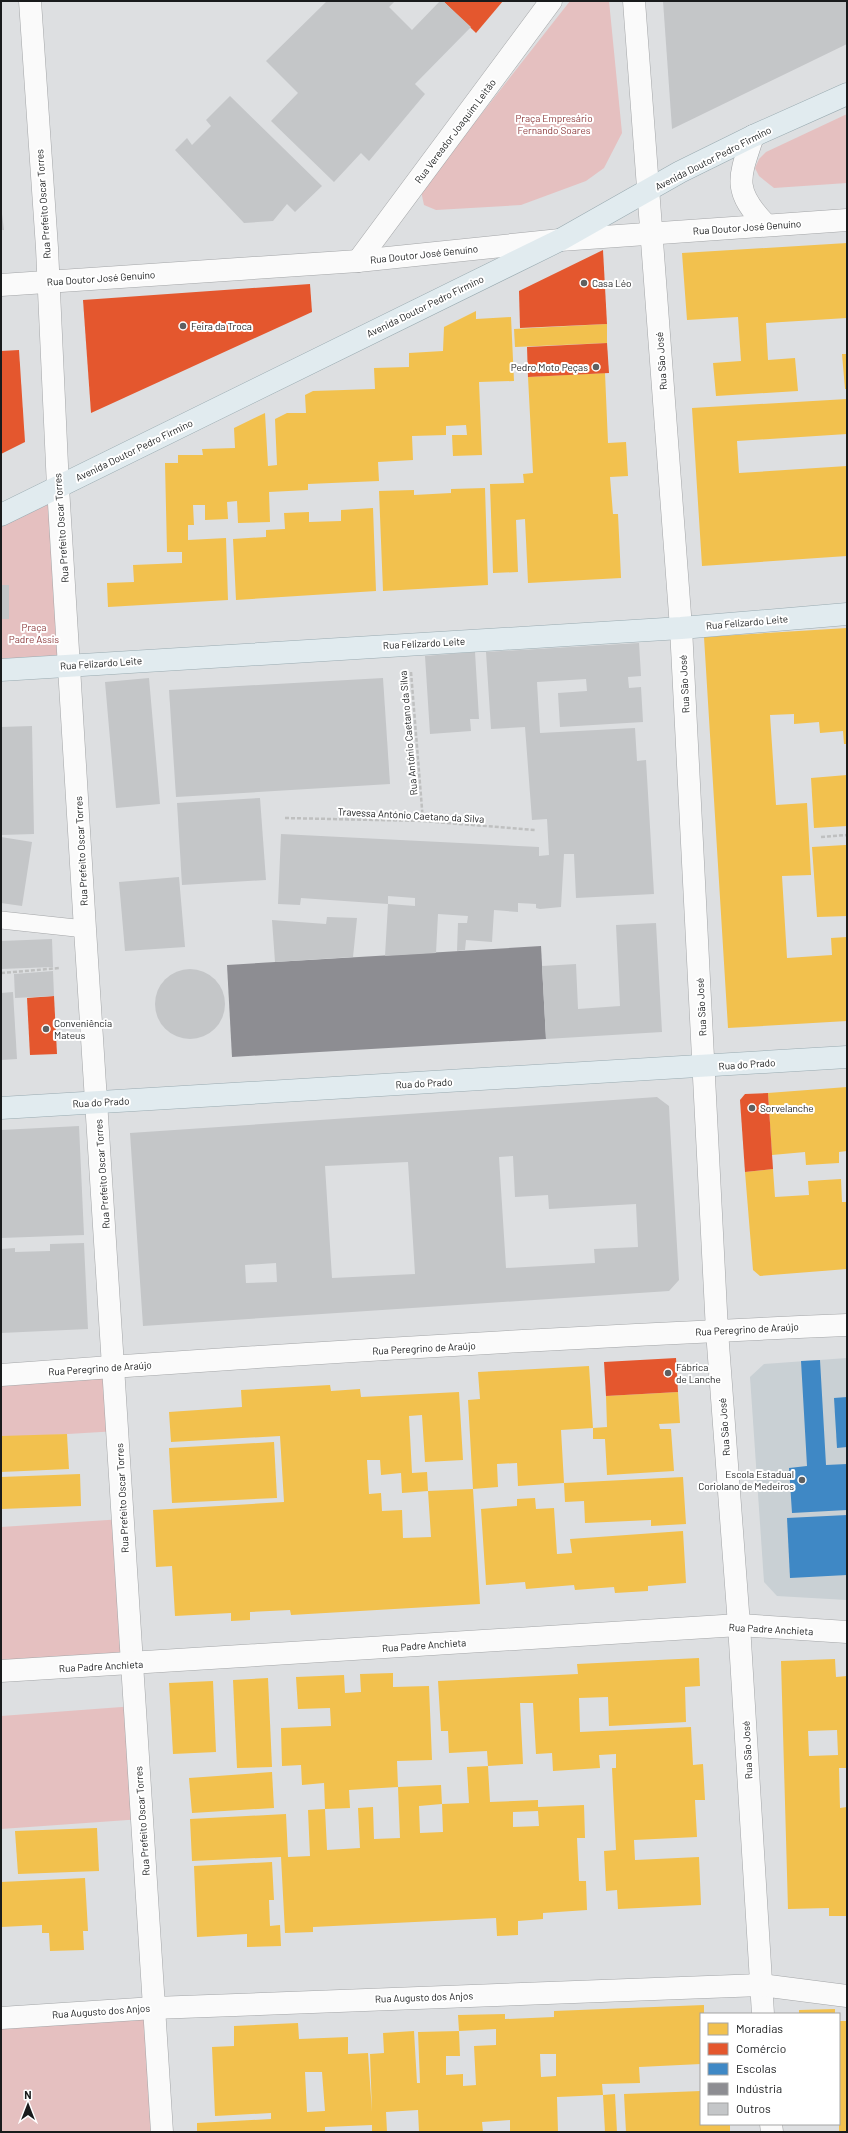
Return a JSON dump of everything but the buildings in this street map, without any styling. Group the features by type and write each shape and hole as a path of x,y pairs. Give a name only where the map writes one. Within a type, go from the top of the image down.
{"main road":[{"name":"Avenida Doutor Pedro Firmino","path":"1,515 560,240 680,172 753,136 847,94"},
{"name":"Rua Felizardo Leite","path":"1,670 681,628 847,614"},
{"name":"Rua do Prado","path":"1,1108 847,1057"}],"street":[{"name":"Rua Prefeito Oscar Torres","path":"30,1 48,281 58,487 85,929 89,962 98,1102 162,2132"},
{"name":"Rua Vereador Joaquim Leitão","path":"358,261 551,1"},
{"name":"Rua São José","path":"634,1 681,628 716,1331 739,1626 763,2013"},
{"path":"753,136 742,170 741,189 749,206 766,225"},
{"name":"Rua Doutor José Genuíno","path":"1,285 358,261 560,240 847,220"},
{"name":"Rua Peregrino de Araújo","path":"1,1375 114,1366 716,1331 847,1325"},
{"name":"Rua Padre Anchieta","path":"1,1671 739,1626 847,1632"},
{"name":"Rua Augusto dos Anjos","path":"1,2018 154,2008 761,1985 847,1996"}],"lane":[{"path":"1,920 85,929"}],"path":[{"name":"Rua António Caetano da Silva","path":"409,644 423,821"},
{"name":"Travessa António Caetano da Silva","path":"285,818 423,821 535,830"},
{"path":"821,837 847,835"},
{"path":"1,973 55,969 89,962"}],"shaded area":[{"name":"Escola Estadual Coriolano de Medeiros","path":"847,1358 847,1600 777,1596 764,1582 750,1377 764,1364"}],"green space":[{"name":"Praça Empresário Fernando Soares","path":"570,1 609,1 622,133 604,168 586,181 521,205 436,210 424,205 421,191"},
{"path":"847,114 847,183 774,188 759,176 755,168 759,159 766,152"},
{"name":"Praça Padre Assis","path":"58,487 69,665 1,670 1,519"},
{"path":"114,1366 118,1431 1,1438 1,1375"},
{"path":"123,1519 132,1664 1,1664 1,1527"},
{"path":"135,1706 142,1819 1,1829 1,1716"},
{"path":"154,2008 162,2132 1,2132 1,2018"}],"place":[{"name":"Casa Léo","path":"584,283"},
{"name":"Feira da Troca","path":"183,326"},
{"name":"Pedro Moto Peças","path":"596,367"},
{"name":"Conveniência Mateus","path":"46,1029"},
{"name":"Sorvelanche","path":"752,1108"},
{"name":"Fábrica de Lanche","path":"668,1373"},
{"name":"Escola Estadual Coriolano de Medeiros","path":"802,1480"}]}
